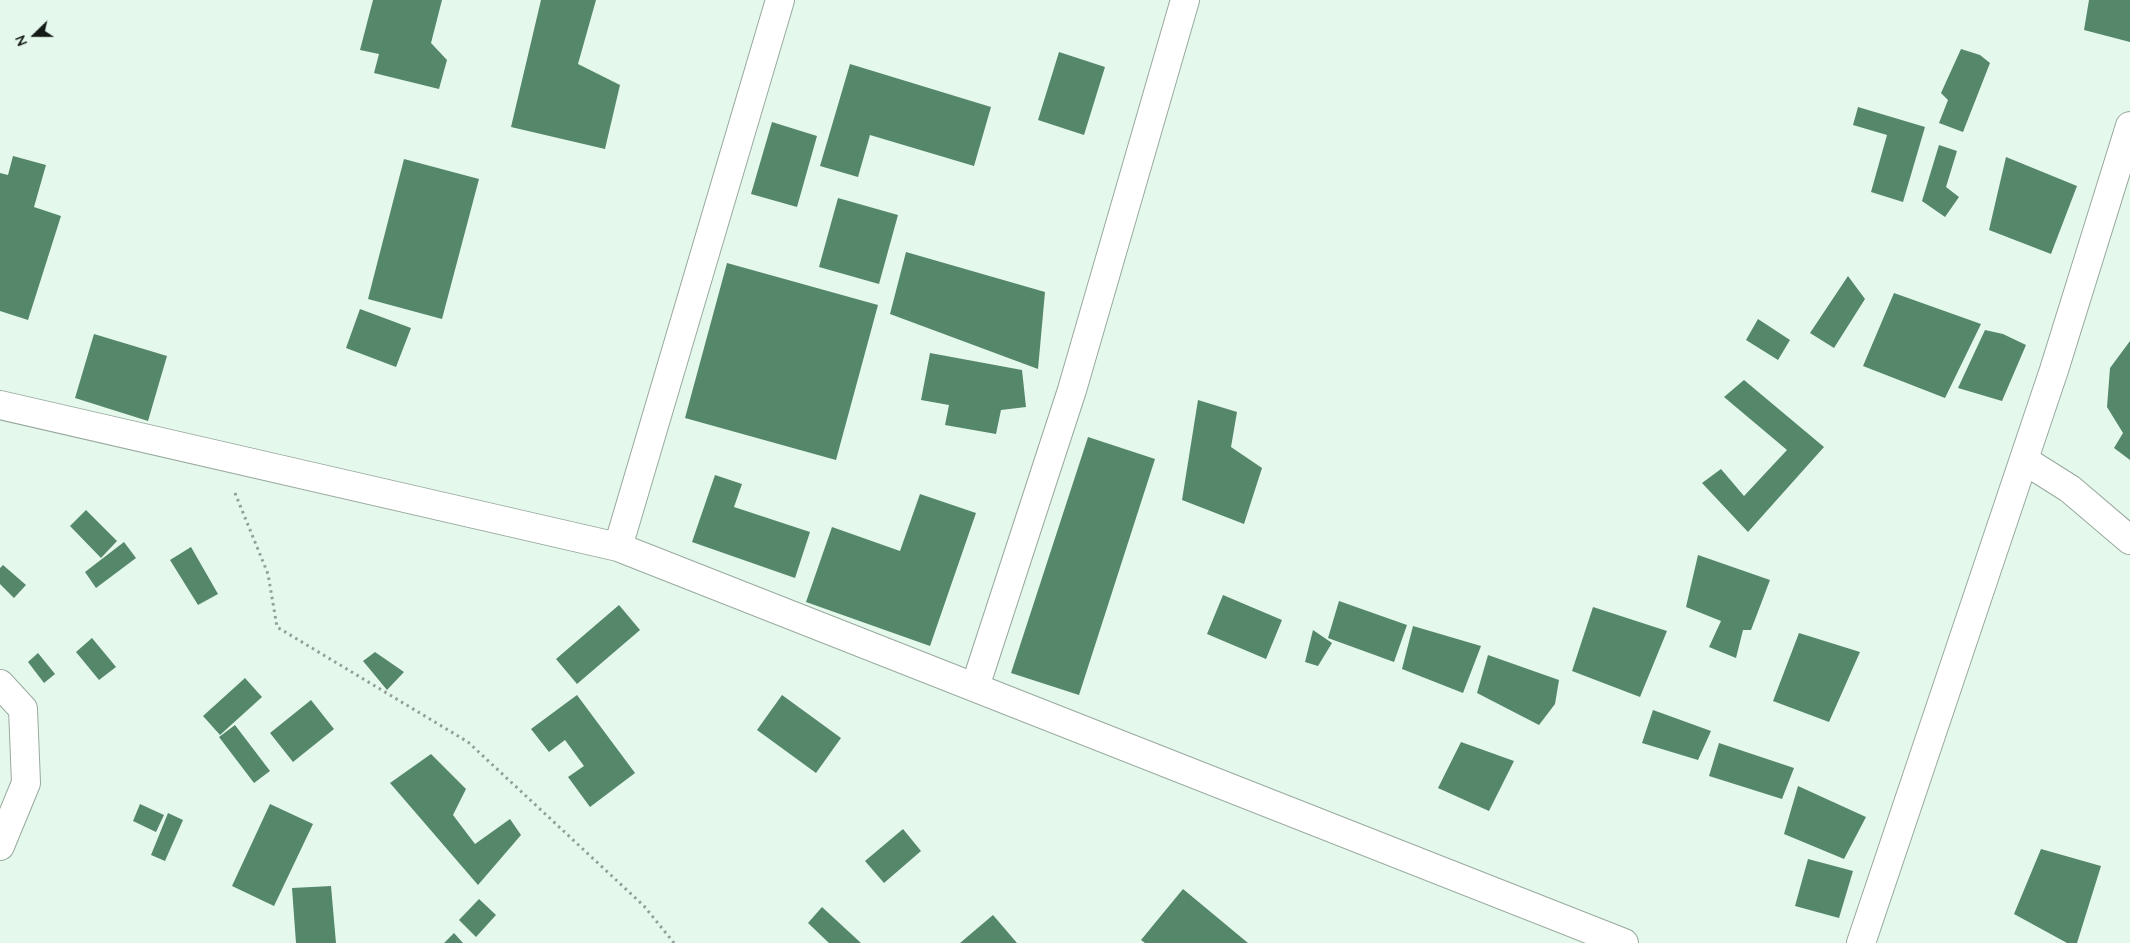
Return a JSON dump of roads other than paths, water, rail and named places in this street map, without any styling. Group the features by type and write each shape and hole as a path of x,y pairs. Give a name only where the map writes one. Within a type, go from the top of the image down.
{"street":[{"path":"618,547 780,0"},
{"path":"975,688 1072,390 1185,0"},
{"path":"1861,943 2024,460 2130,126"},
{"path":"0,406 618,547 1624,943"},
{"path":"2024,460 2070,489 2130,540"},
{"path":"0,684 23,709 26,783 0,846"}]}
